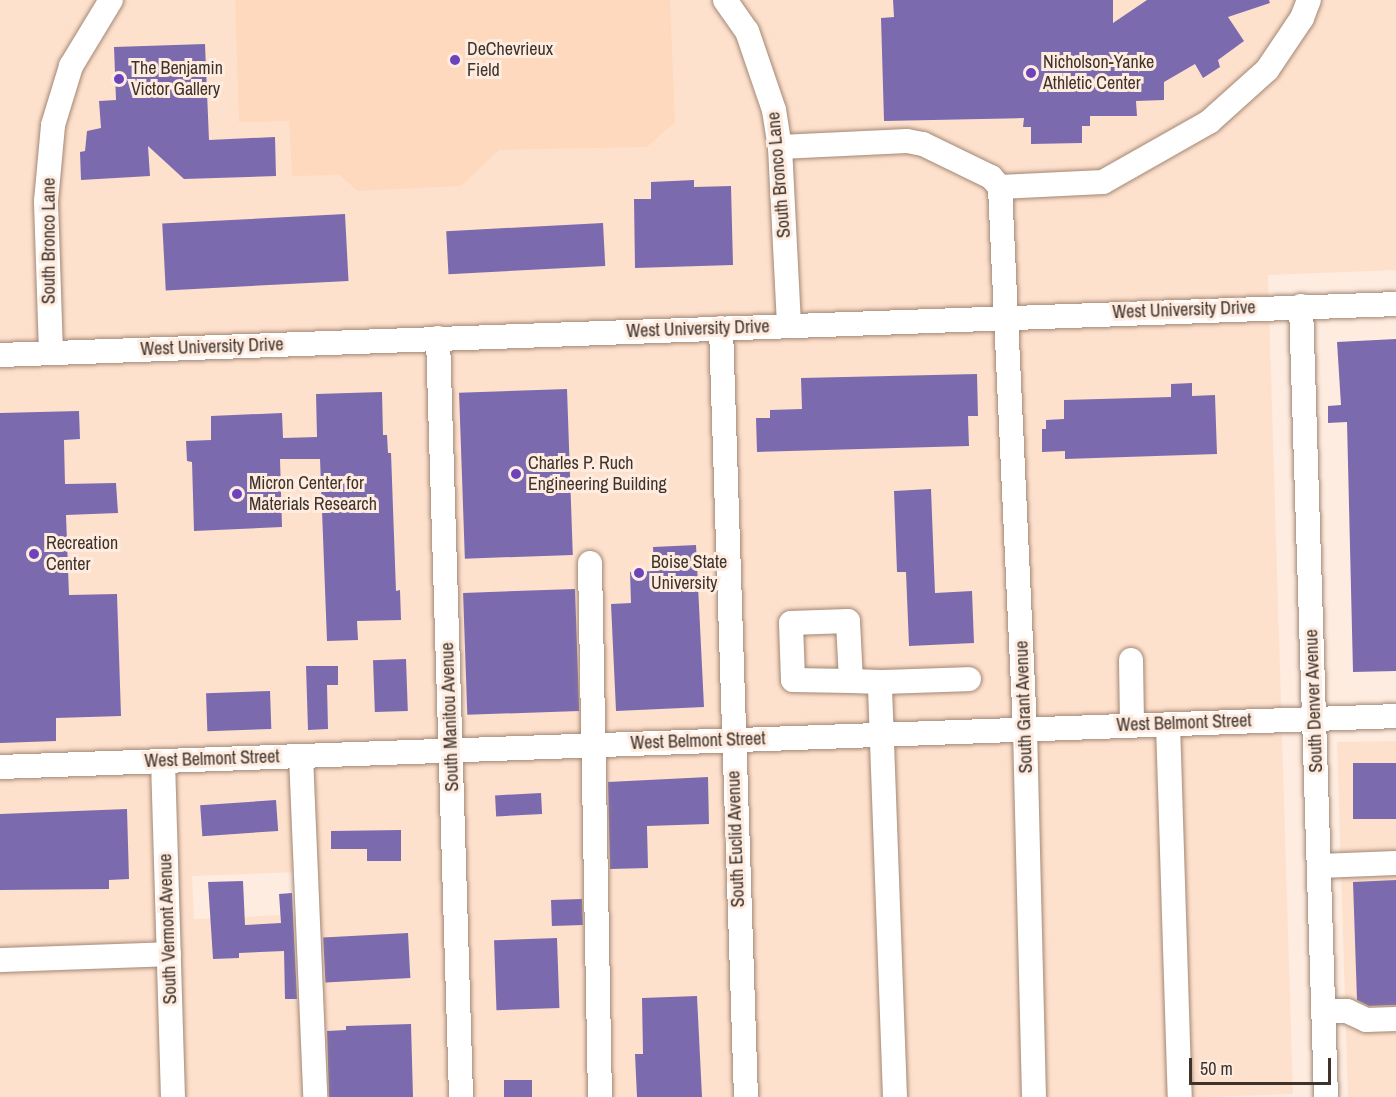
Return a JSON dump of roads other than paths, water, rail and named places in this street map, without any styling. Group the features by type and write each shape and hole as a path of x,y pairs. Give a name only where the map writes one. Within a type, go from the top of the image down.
{"street":[{"name":"South Bronco Lane","path":"51,353 46,201 53,125 71,66 111,0"},
{"name":"South Bronco Lane","path":"725,0 747,31 767,80 780,147 789,326"},
{"path":"780,147 907,141 923,144 991,177 1000,187 1104,182 1209,122 1267,70 1302,18 1309,0"},
{"name":"South Grant Avenue","path":"1000,187 1025,729 1034,1097"},
{"name":"West University Drive","path":"0,355 1006,316 1396,304"},
{"name":"South Denver Avenue","path":"1300,306 1326,1097"},
{"name":"South Euclid Avenue","path":"721,328 732,740 746,1097"},
{"name":"South Manitou Avenue","path":"438,338 461,1097"},
{"path":"591,563 600,1097"},
{"path":"1131,660 1132,725"},
{"path":"851,681 969,679"},
{"path":"880,682 895,1097"},
{"name":"West Belmont Street","path":"0,767 1396,716"},
{"path":"1168,724 1180,1097"},
{"path":"301,756 315,1097"},
{"name":"South Vermont Avenue","path":"163,761 173,1097"},
{"path":"1319,866 1396,863"},
{"path":"0,960 169,954"},
{"path":"1323,1011 1347,1011 1366,1020 1396,1019"}],"place":[{"name":"DeChevrieux Field","path":"455,60"},
{"name":"Nicholson-Yanke Athletic Center","path":"1031,73"},
{"name":"The Benjamin Victor Gallery","path":"119,79"},
{"name":"Charles P. Ruch Engineering Building","path":"516,474"},
{"name":"Micron Center for Materials Research","path":"237,494"},
{"name":"Recreation Center","path":"34,554"},
{"name":"Boise State University","path":"639,573"}]}
